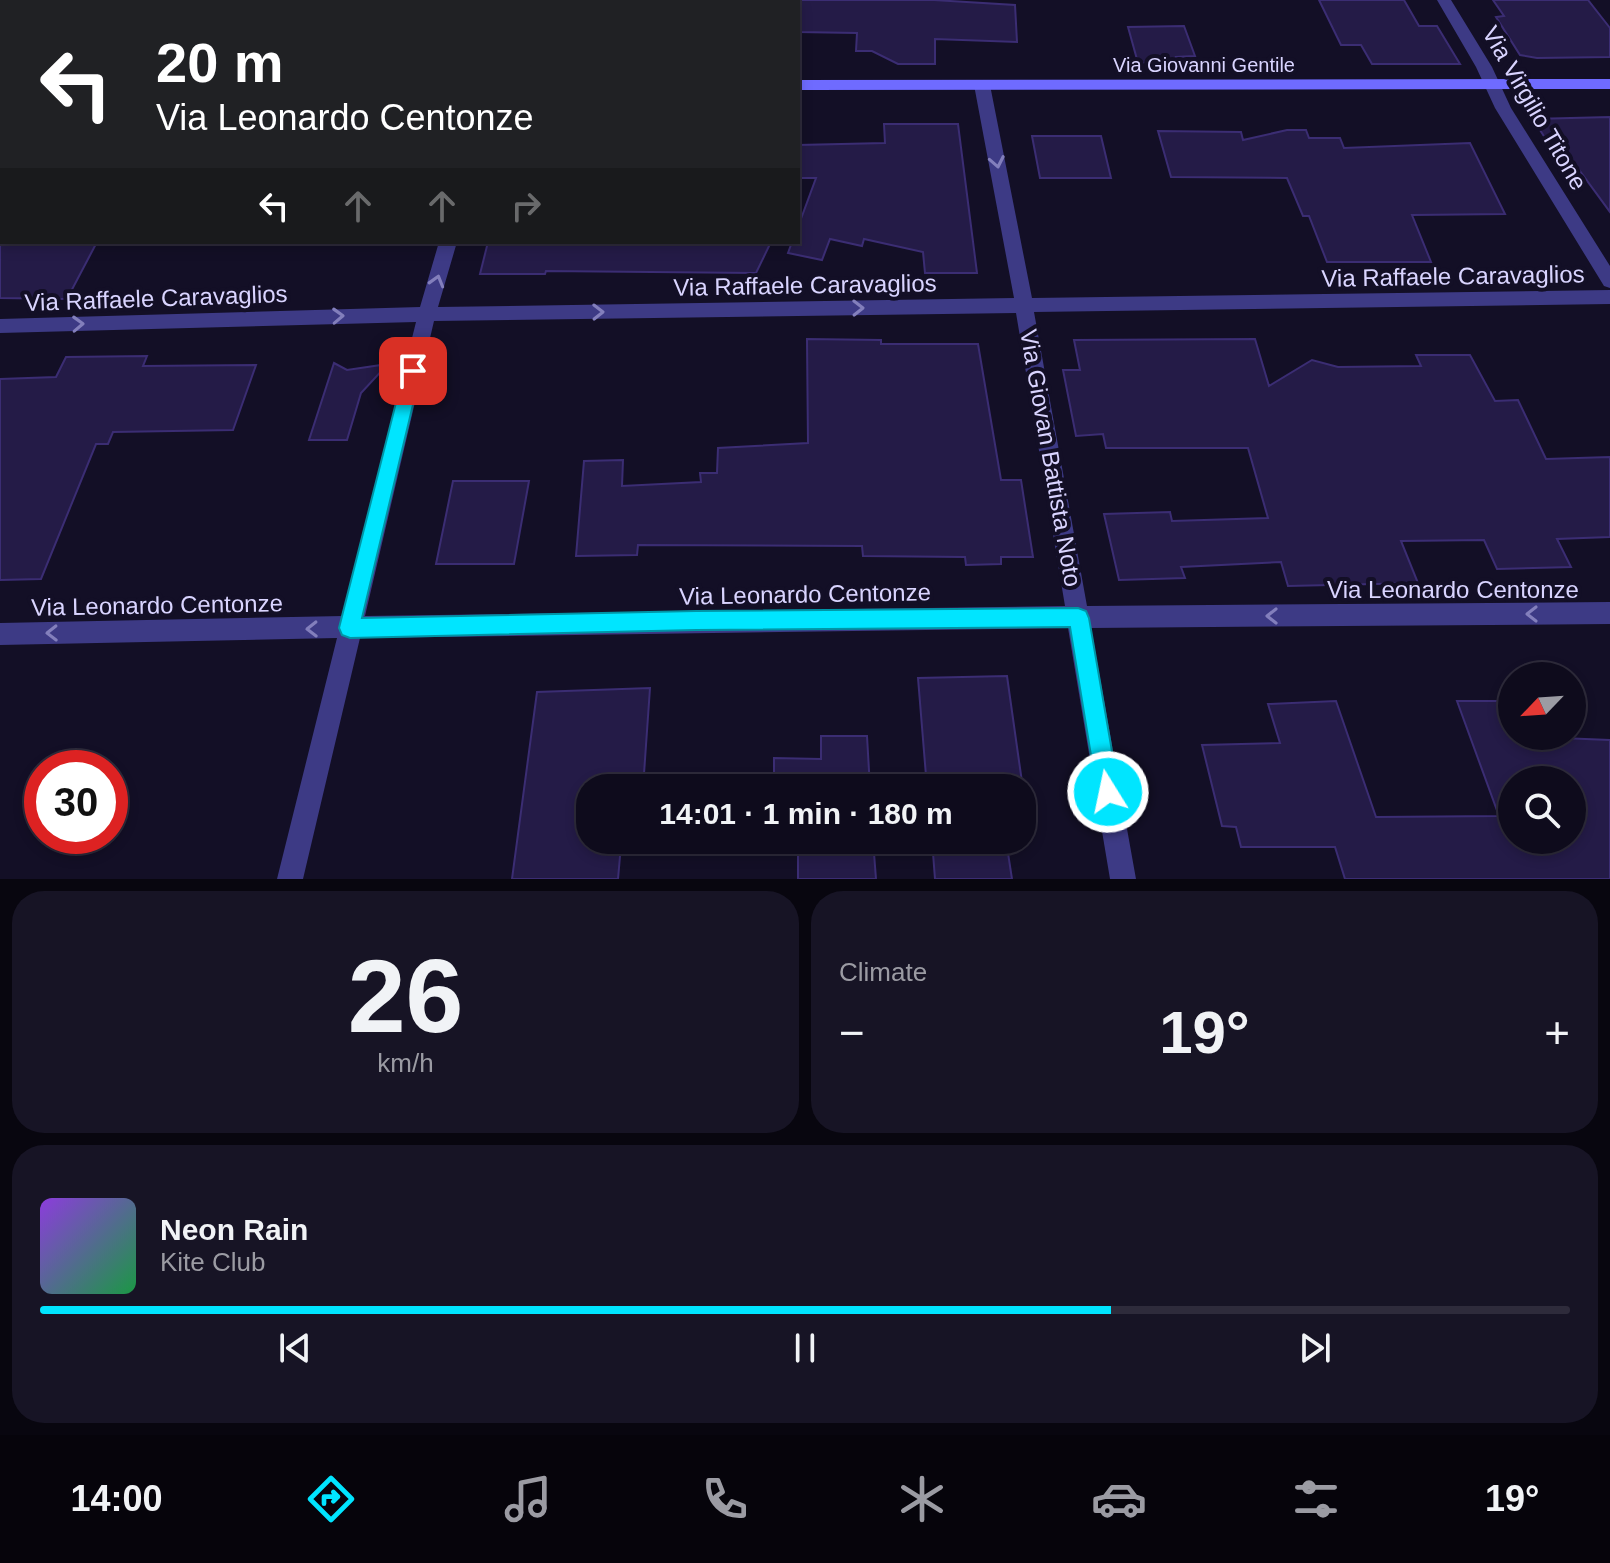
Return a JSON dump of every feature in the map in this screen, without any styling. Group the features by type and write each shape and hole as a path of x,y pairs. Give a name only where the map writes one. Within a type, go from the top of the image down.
{"main road":[{"name":"Via Giovanni Gentile","path":"800,85 1610,84"}],"street":[{"name":"Via Virgilio Titone","path":"1444,0 1493,84 1503,108 1610,281"},
{"name":"Via Giovan Battista Noto","path":"982,85 1024,306 1123,879"},
{"path":"290,879 427,314 447,244"},
{"name":"Via Raffaele Caravaglios","path":"0,326 427,314 1610,297"},
{"name":"Via Leonardo Centonze","path":"0,634 696,620 1610,613"}],"building":[{"path":"800,0 934,0 1015,5 1017,42 935,39 935,64 898,64 872,51 856,51 857,33 800,32"},
{"path":"1319,0 1404,0 1419,26 1437,26 1460,64 1372,64 1361,45 1341,45"},
{"path":"1493,0 1588,0 1610,28 1610,57 1537,58 1520,55 1496,17 1504,16"},
{"path":"1184,26 1195,56 1176,57 1178,62 1138,63 1128,27"},
{"path":"1610,117 1610,212 1574,163 1561,163 1533,119"},
{"path":"884,124 958,124 977,273 925,273 923,252 864,239 862,246 830,239 822,260 788,253 791,244 800,244 800,222 816,178 800,178 800,145 885,143"},
{"path":"1287,130 1306,130 1309,138 1340,138 1344,148 1470,143 1505,214 1412,215 1431,262 1327,262 1309,216 1303,216 1287,178 1171,177 1158,131 1241,132 1243,140"},
{"path":"1032,136 1101,136 1111,178 1040,178"},
{"path":"0,244 96,244 67,299 0,298"},
{"path":"488,244 770,244 756,273 546,271 545,274 480,274"},
{"path":"807,339 881,340 881,344 978,344 1001,480 1021,480 1033,557 1001,557 1001,564 966,565 965,557 863,556 862,546 638,545 637,555 576,556 584,461 623,460 622,486 701,482 700,473 717,473 718,448 808,443"},
{"path":"1255,339 1269,386 1312,360 1338,367 1421,366 1416,355 1470,355 1495,401 1518,400 1546,459 1610,457 1610,537 1557,539 1571,567 1497,569 1484,540 1401,541 1418,583 1288,586 1281,562 1181,567 1185,578 1119,580 1104,514 1170,512 1172,521 1268,518 1248,448 1106,448 1103,434 1076,436 1063,370 1080,370 1074,340"},
{"path":"147,356 143,366 256,365 233,430 113,432 108,444 96,444 41,579 0,580 0,379 56,377 66,357"},
{"path":"334,363 347,370 388,364 361,393 347,440 309,440"},
{"path":"453,481 529,481 514,564 436,564"},
{"path":"1007,676 1021,774 926,774 918,678"},
{"path":"650,688 644,774 576,774 576,854 620,854 618,879 512,879 537,692"},
{"path":"1336,701 1376,817 1498,816 1498,854 1586,854 1586,766 1498,766 1498,813 1457,701 1498,701 1498,750 1586,750 1586,739 1610,740 1610,879 1345,879 1335,847 1241,847 1236,827 1222,826 1202,745 1280,743 1268,704"},
{"path":"821,736 867,736 869,774 774,774 774,758 821,759"},
{"path":"798,854 874,854 876,879 798,879"},
{"path":"933,854 1008,854 1012,879 935,879"}],"route":[{"path":"413,371 350,628 696,620 1078,618 1108,792"}]}
